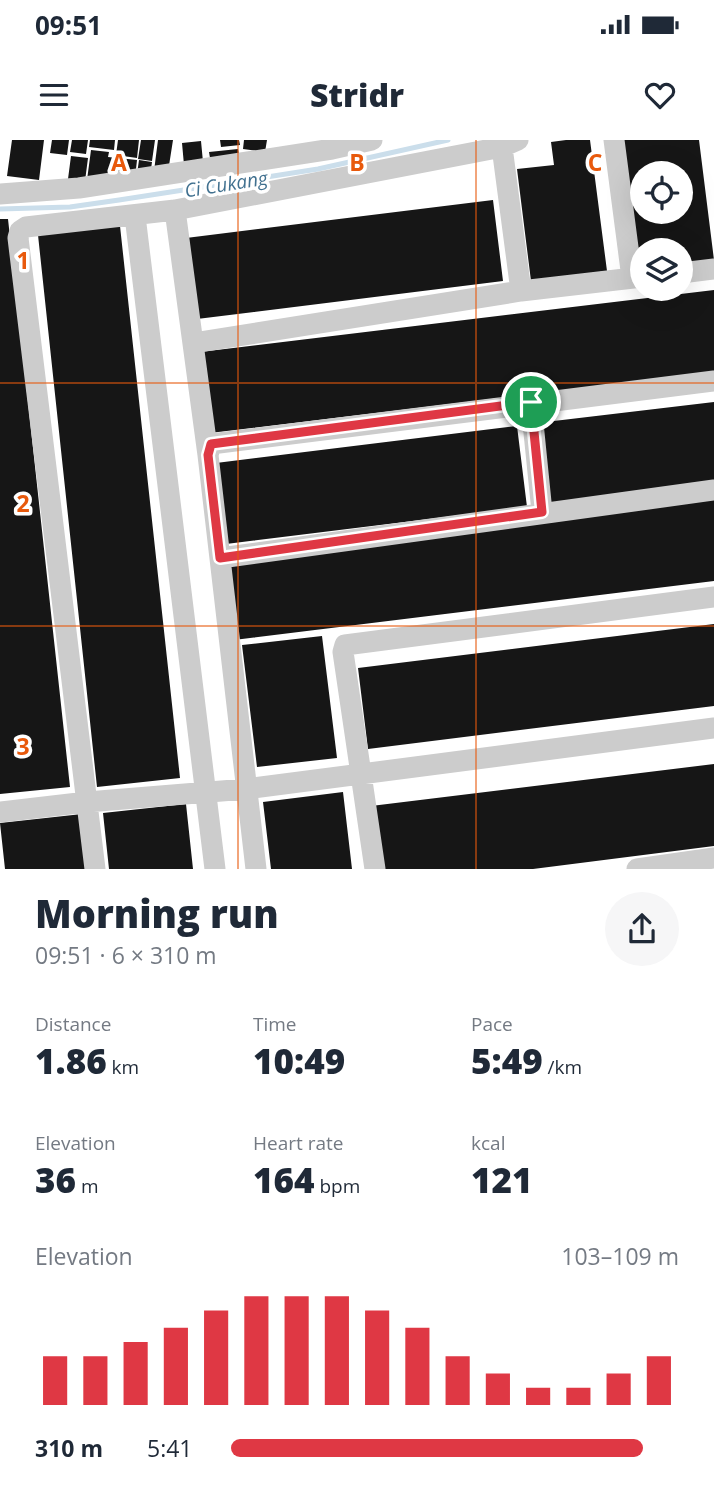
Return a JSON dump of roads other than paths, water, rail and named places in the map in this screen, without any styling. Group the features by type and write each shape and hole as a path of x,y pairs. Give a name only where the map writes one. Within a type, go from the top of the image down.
{"street":[{"path":"0,194 79,188 274,149 372,140"},
{"path":"614,140 630,238"},
{"path":"96,869 18,238 20,232 26,227 175,210 510,143 521,292"},
{"path":"175,210 208,455 256,869"},
{"path":"135,216 215,869"},
{"path":"693,271 714,269"},
{"path":"193,343 521,292 630,279"},
{"path":"208,455 211,444 714,381"},
{"path":"531,402 542,512"},
{"path":"220,558 714,490"},
{"path":"375,869 343,652 345,645 714,597"},
{"path":"0,812 87,802 205,794 714,728"},
{"path":"637,869 714,858"}],"waterway":[{"name":"Ci Cukang","path":"0,209 70,207 119,200 318,169 448,140"}]}
